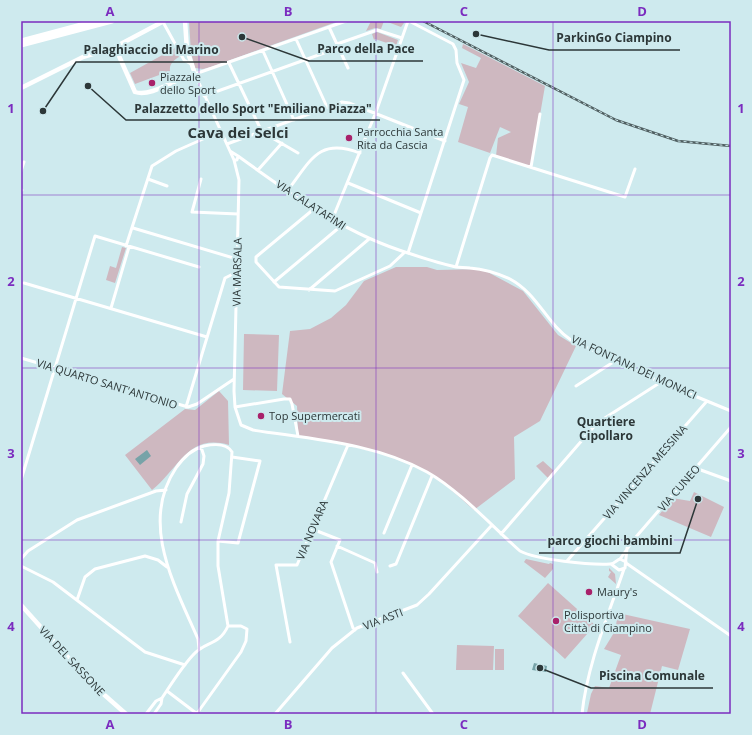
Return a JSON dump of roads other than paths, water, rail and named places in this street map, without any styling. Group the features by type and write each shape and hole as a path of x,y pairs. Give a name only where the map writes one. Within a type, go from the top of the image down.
{"main road":[{"path":"21,41 96,21"},
{"path":"21,45 112,21"}],"street":[{"path":"21,88 83,57 115,47 163,21 184,60 191,64"},
{"path":"185,21 186,44 191,64 204,96 230,150 236,159"},
{"path":"115,47 134,89 137,93 142,94 172,84 185,77 229,63 346,21"},
{"path":"315,208 257,256 256,261 281,288 330,292 339,290 390,266 406,253 421,213 464,81 457,63 456,49 450,43 409,21 375,115 332,220"},
{"path":"329,27 348,68"},
{"path":"336,44 378,30 402,38"},
{"path":"296,39 327,107"},
{"path":"204,96 338,48"},
{"path":"263,51 294,120"},
{"path":"229,63 262,132 298,153"},
{"path":"185,77 191,64"},
{"path":"227,144 327,107 345,102 375,115 445,141"},
{"path":"531,167 540,114"},
{"path":"110,308 151,168 176,151 221,131"},
{"path":"258,170 282,143"},
{"path":"288,190 314,156 320,151 341,147 360,153"},
{"name":"VIA CALATAFIMI","path":"230,150 236,159 258,170 341,226 369,239 406,253 456,267 486,270 511,280"},
{"path":"456,267 490,158 492,156 556,174 625,197 635,169"},
{"name":"VIA MARSALA","path":"235,407 234,379 239,177 236,159"},
{"path":"21,172 24,162"},
{"path":"148,179 168,186"},
{"path":"201,179 192,212 238,214"},
{"path":"348,183 421,213"},
{"path":"274,282 341,226"},
{"path":"133,228 237,259"},
{"path":"21,480 95,236 199,267"},
{"path":"309,290 369,239"},
{"path":"186,407 225,278 237,272"},
{"name":"VIA FONTANA DEI MONACI","path":"511,280 523,287 534,298 560,333 661,382 731,411"},
{"path":"24,283 207,337"},
{"name":"VIA QUARTO SANT'ANTONIO","path":"21,358 186,407 197,404 224,384 234,379"},
{"path":"576,386 615,361"},
{"path":"501,534 597,424 661,382"},
{"path":"298,436 290,399 284,398 235,407 240,422 247,428 348,445 389,456 412,465 432,476 527,554 545,559 611,564 615,563 620,580"},
{"name":"VIA VINCENZA MESSINA","path":"567,561 707,401"},
{"name":"VIA CUNEO","path":"615,563 620,559 627,548 731,427"},
{"path":"154,714 161,704 162,698 167,690 185,665 199,649 215,642 223,636 228,626 218,566 218,541 229,494 232,457 230,449 222,445 201,446 190,452 179,464 169,481 166,490 160,525 162,549 168,568 198,639 199,649"},
{"name":"VIA NOVARA","path":"290,642 276,565 295,567 297,565 348,445"},
{"path":"181,522 187,494 203,464 204,456 201,446"},
{"path":"218,541 238,543 260,461 232,457"},
{"path":"384,533 412,465"},
{"path":"698,468 731,480"},
{"path":"390,566 396,564 432,476"},
{"path":"21,559 28,551 80,518 156,491 166,490"},
{"name":"VIA ASTI","path":"275,714 331,648 355,630 417,605 429,594 492,525"},
{"path":"312,529 340,540 331,562 353,628 355,630"},
{"path":"337,546 376,563 377,572"},
{"path":"581,714 584,691 590,670 625,569 627,548"},
{"path":"77,600 85,578 95,569 145,556 158,560 168,568"},
{"path":"620,559 731,636"},
{"path":"611,564 616,569 625,569 637,572"},
{"path":"21,566 53,582 145,652 185,665"},
{"name":"VIA DEL SASSONE","path":"21,605 92,684 126,714"},
{"path":"167,690 198,712 244,647 247,629 244,627 228,626"},
{"path":"403,673 433,714"},
{"path":"146,714 156,701 162,698"}],"water":[{"path":"147,450 151,456 140,465 135,459"},
{"path":"534,663 547,666 546,672 532,670"}],"railway":[{"path":"423,21 616,120 678,141 731,146"}],"place":[{"name":"ParkinGo Ciampino","path":"476,34"},
{"name":"Parco della Pace","path":"242,37"},
{"name":"Piazzale dello Sport","path":"152,83"},
{"name":"Palazzetto dello Sport \"Emiliano Piazza\"","path":"88,86"},
{"name":"Palaghiaccio di Marino","path":"43,111"},
{"name":"Parrocchia Santa Rita da Cascia","path":"349,138"},
{"name":"Top Supermercati","path":"261,416"},
{"name":"parco giochi bambini","path":"698,499"},
{"name":"Maury's","path":"589,592"},
{"name":"Polisportiva Città di Ciampino","path":"556,621"},
{"name":"Piscina Comunale","path":"540,668"}],"district":[{"name":"Cava dei Selci","path":"238,133"},
{"name":"Quartiere Cipollaro","path":"606,429"}]}
